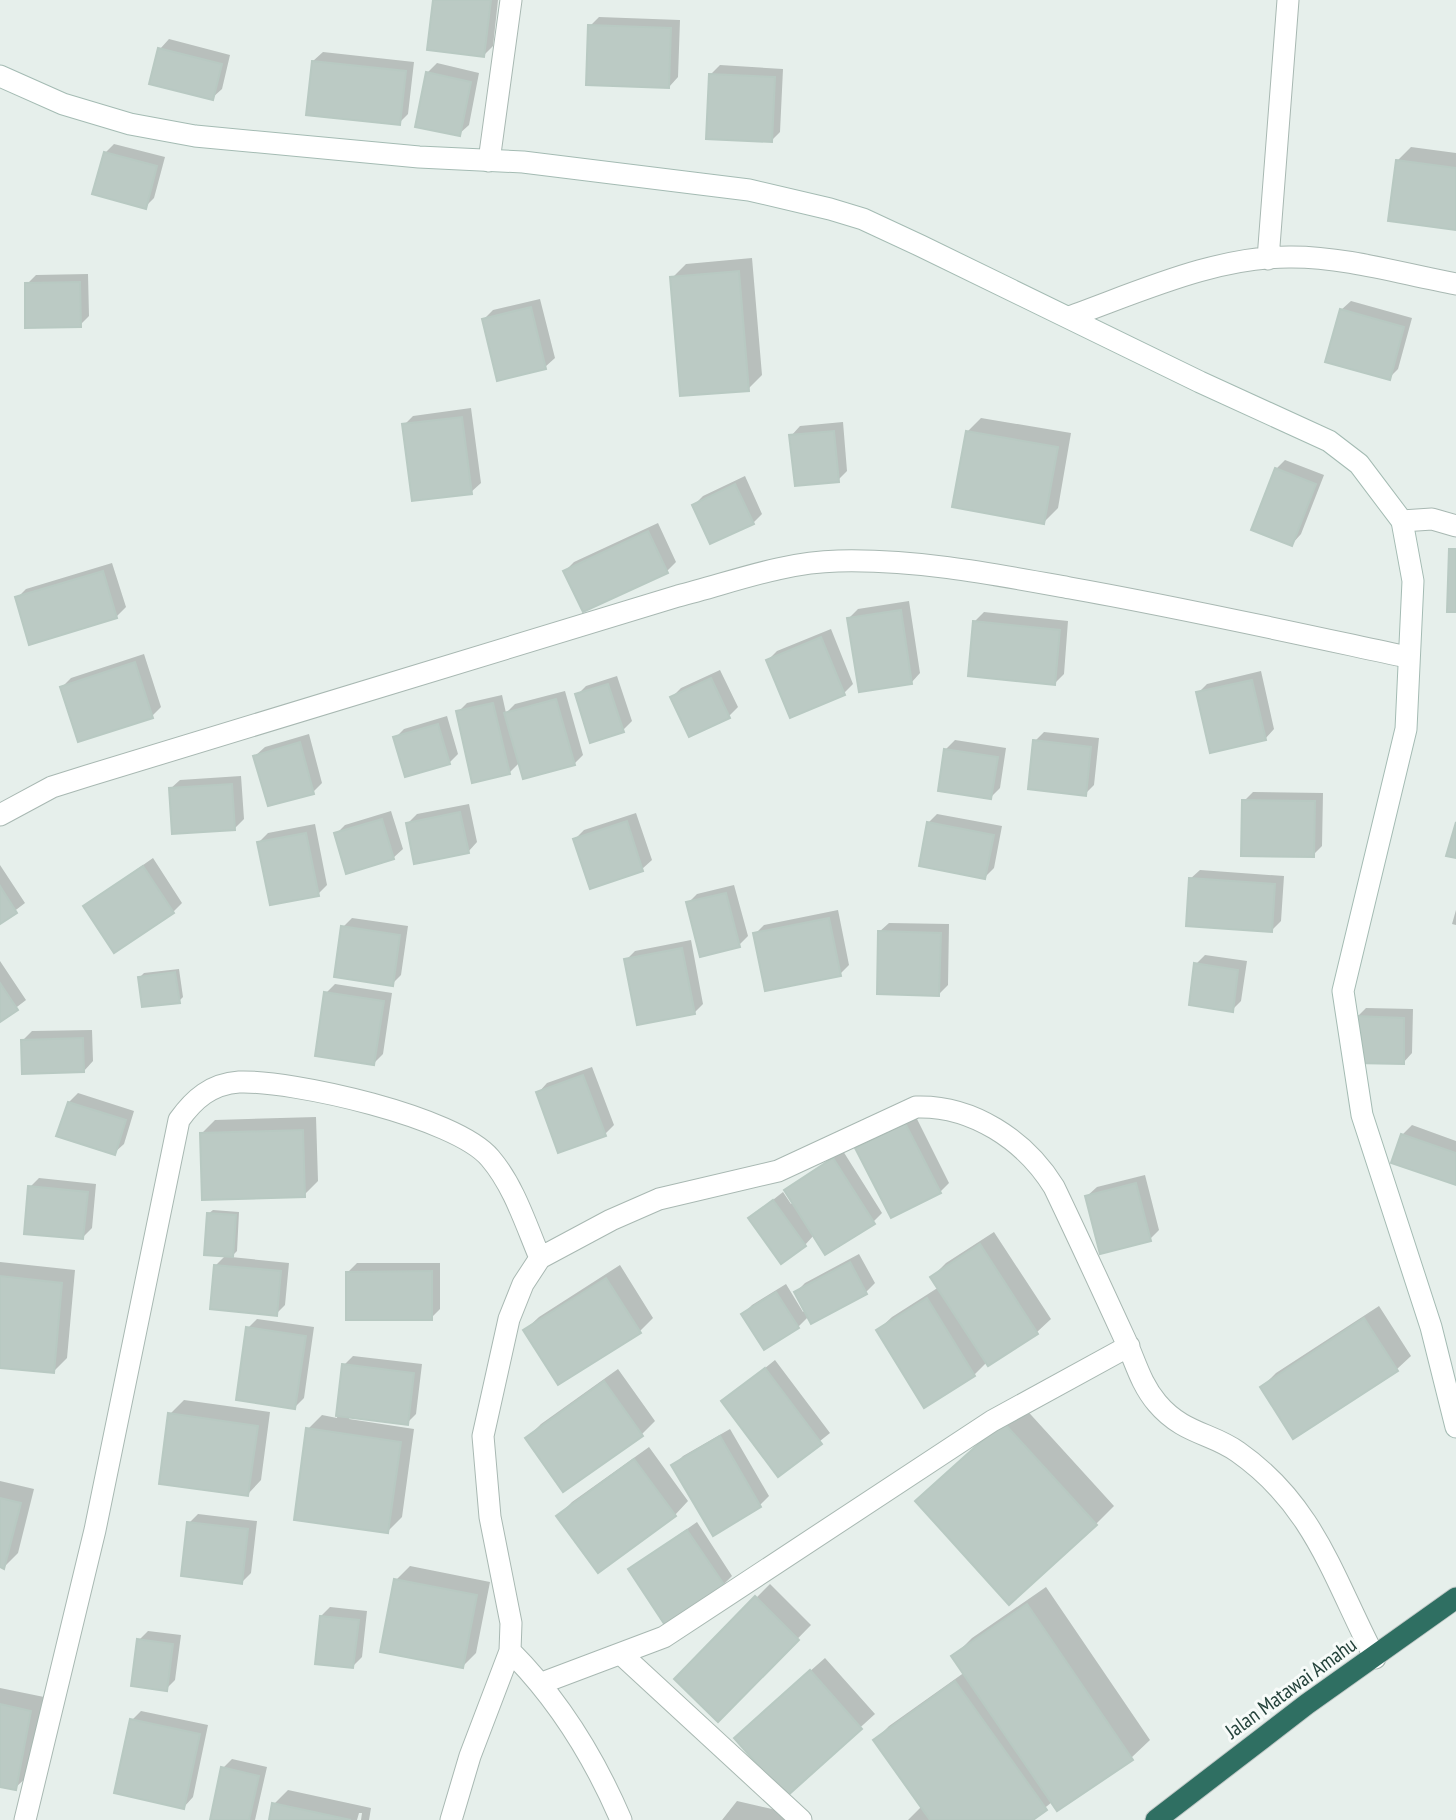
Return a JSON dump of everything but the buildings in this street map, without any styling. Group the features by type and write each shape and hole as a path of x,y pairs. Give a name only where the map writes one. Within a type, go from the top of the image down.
{"highway":[{"name":"Jalan Matawai Amahu","path":"1156,1820 1307,1704 1456,1598"}],"street":[{"path":"489,161 511,0"},
{"path":"1268,259 1288,0"},
{"path":"0,76 63,104 130,124 195,136 304,148 523,162 749,190 830,209 863,219 1200,382 1329,441 1359,464 1402,521 1413,581 1407,657 1406,729 1343,991 1362,1115 1431,1327 1456,1427"},
{"path":"1069,317 1218,266 1268,259 1321,258 1456,284"},
{"path":"1402,521 1432,519 1456,526"},
{"path":"0,815 52,788 87,776 527,645 678,596 748,576 837,561 915,564 996,575 1162,605 1407,657"},
{"path":"25,1820 94,1530 179,1120 192,1102 206,1091 237,1082 270,1084 401,1110 459,1135 489,1157 508,1186 540,1258"},
{"path":"451,1820 470,1756 510,1651 511,1623 490,1517 483,1436 509,1319 523,1284 540,1258 600,1225 659,1199 778,1171 916,1107 939,1106 965,1113 1016,1143 1041,1165 1129,1346 1142,1382 1158,1405 1190,1432 1237,1450 1278,1486 1308,1522 1331,1561 1343,1596 1375,1658"},
{"path":"542,1683 664,1637 992,1421 1129,1346"},
{"path":"510,1651 542,1683 584,1747 621,1820"},
{"path":"621,1654 801,1820"}]}
